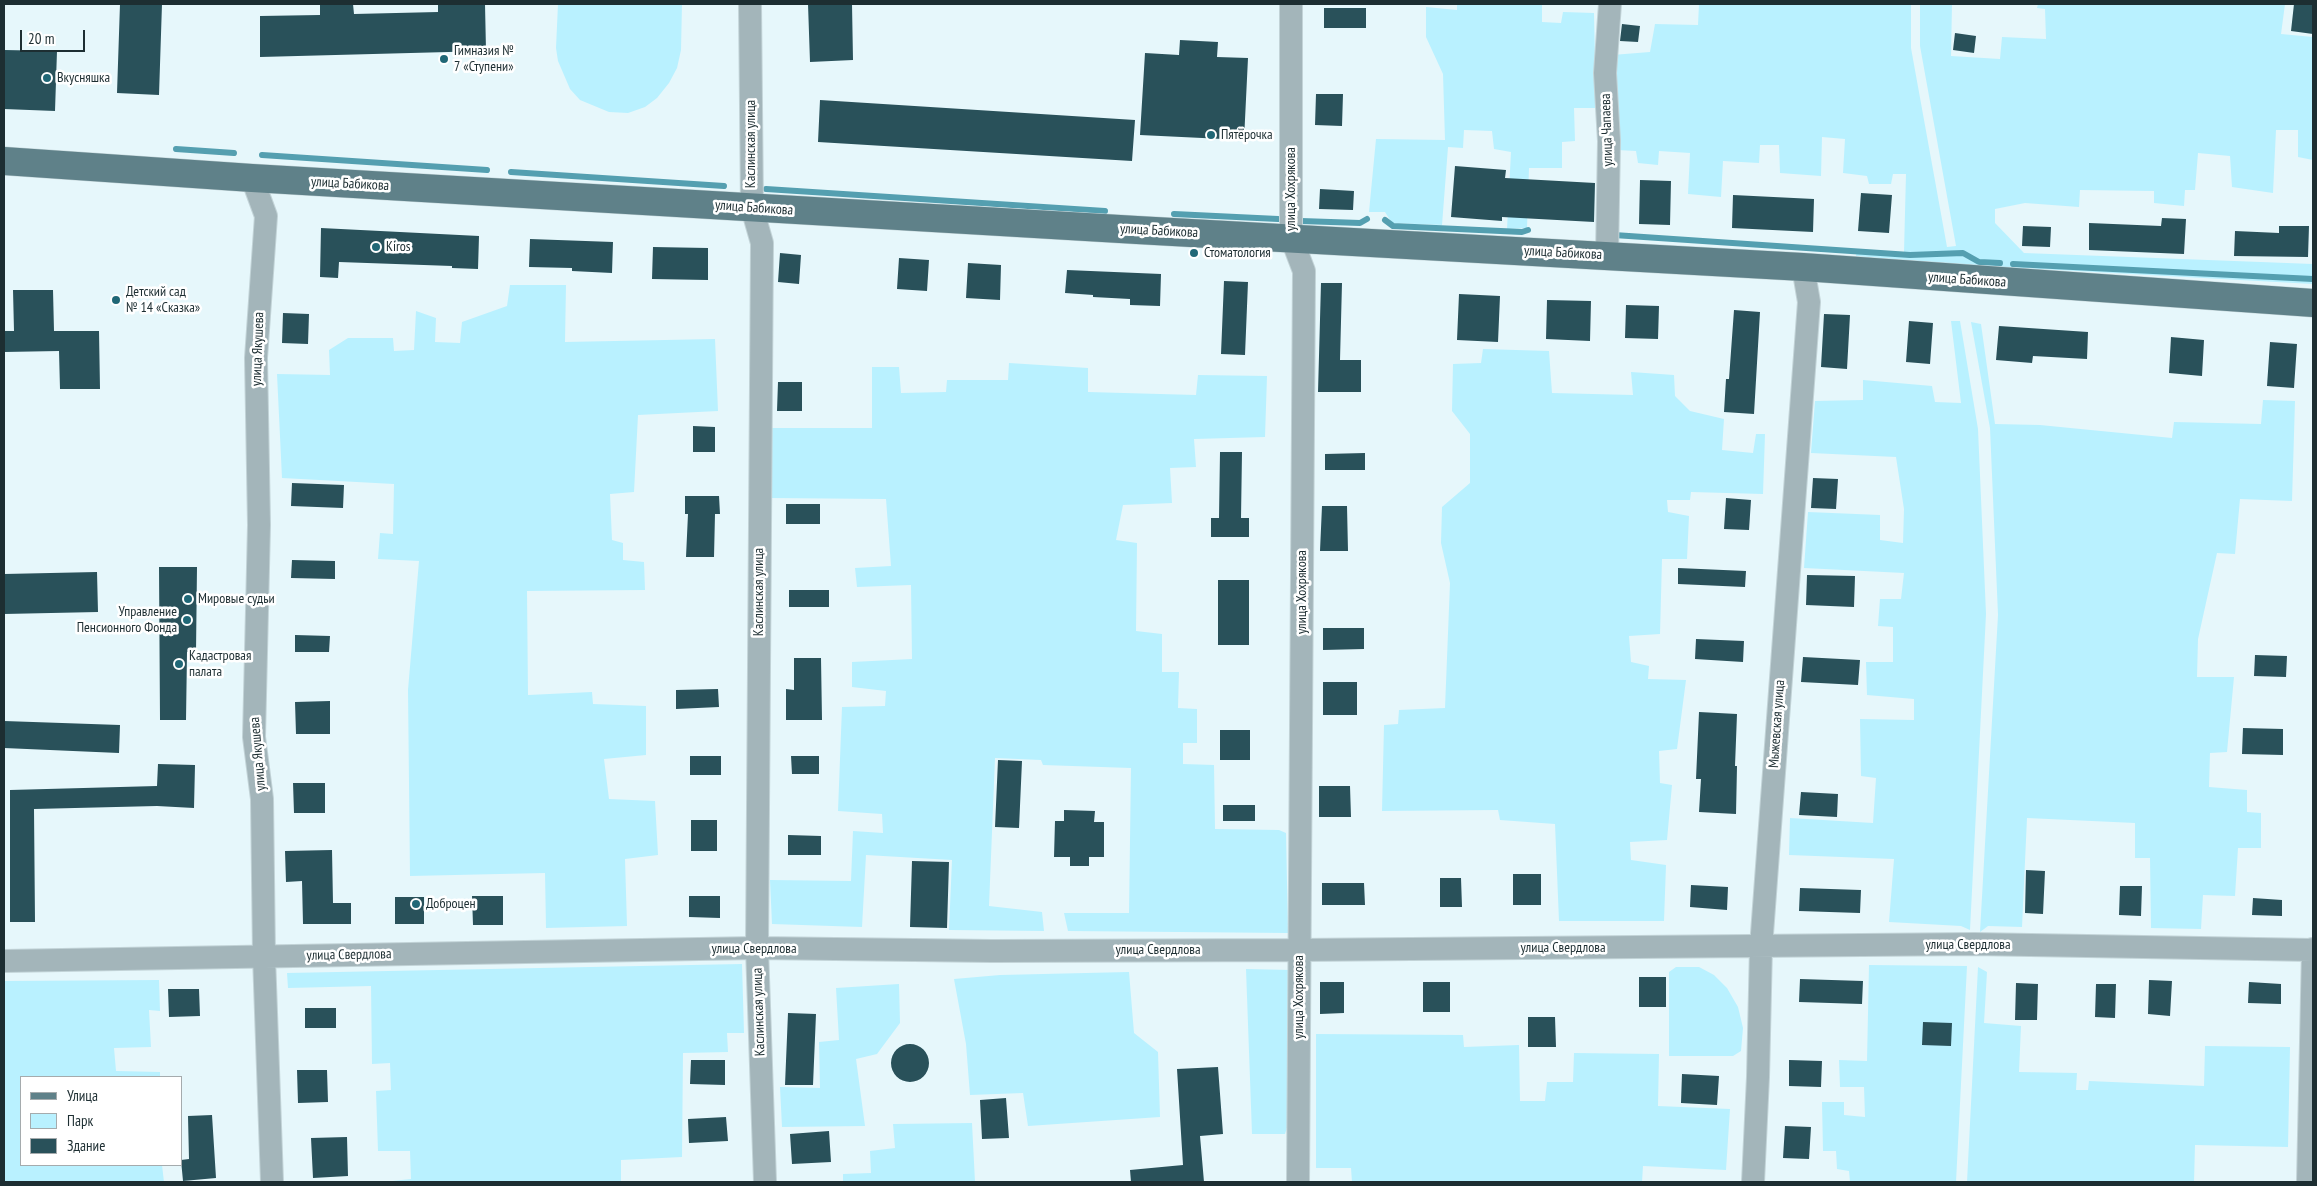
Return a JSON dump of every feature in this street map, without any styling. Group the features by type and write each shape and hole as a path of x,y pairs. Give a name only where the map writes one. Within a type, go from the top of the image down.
{"main road":[{"name":"улица Бабикова","path":"4,161 752,208 1803,267 1987,282 2313,303"}],"street":[{"name":"Каслинская улица","path":"750,4 752,208 762,243 757,948 765,1182"},
{"name":"улица Хохрякова","path":"1291,4 1291,237 1304,271 1298,1182"},
{"name":"улица Чапаева","path":"1607,256 1609,141 1605,73 1610,4"},
{"name":"улица Якушева","path":"252,178 266,216 256,358 259,525 254,737 262,799 264,956 272,1182"},
{"name":"Мыжевская улица","path":"1753,1182 1761,947 1809,302 1803,267"},
{"name":"улица Свердлова","path":"4,961 757,948 983,951 1299,950 1974,944 2313,950"},
{"path":"2308,1182 2313,950"}],"green space":[{"path":"558,4 682,4 681,50 677,68 669,83 657,98 645,107 628,113 609,112 580,100 570,89 558,61 556,48"},
{"path":"1457,4 1542,4 1542,22 1561,23 1563,12 1594,13 1596,108 1574,108 1575,141 1562,142 1562,168 1529,168 1527,228 1507,229 1511,152 1494,149 1492,131 1464,130 1463,148 1448,147 1442,225 1392,223 1385,212 1369,212 1376,139 1445,140 1443,74 1426,37 1426,7 1457,10"},
{"path":"1699,4 1911,4 1911,48 1947,247 1956,246 1920,46 1920,4 1952,4 1951,56 2000,59 2002,37 2046,39 2045,9 2037,8 2038,4 2285,4 2281,34 2313,37 2313,160 2298,157 2298,130 2276,130 2273,193 2232,187 2230,156 2198,153 2195,190 2185,190 2184,206 2154,203 2154,191 2080,190 2079,207 2025,203 1995,209 1995,223 2024,253 2313,264 2313,284 1967,265 1856,256 1857,250 1904,252 1906,174 1893,174 1891,184 1869,184 1867,176 1843,173 1845,139 1822,137 1821,176 1780,173 1779,145 1760,145 1759,163 1723,161 1721,197 1688,194 1690,153 1659,151 1658,165 1638,163 1636,151 1617,150 1612,55 1650,52 1655,24 1698,25"},
{"path":"510,285 566,285 565,342 715,339 718,411 638,415 634,492 610,494 612,540 623,543 623,560 644,562 645,590 527,591 528,695 592,692 593,704 646,706 646,755 604,759 609,799 655,801 658,855 625,859 627,926 546,928 545,873 410,876 408,690 419,561 378,559 380,533 393,534 394,484 282,478 277,374 330,375 329,350 348,338 393,338 394,351 414,350 416,311 436,318 435,342 460,343 462,322 507,306"},
{"path":"1951,321 1960,321 1978,429 1986,614 1970,930 1961,926 1889,922 1894,859 1789,855 1790,818 1873,823 1876,778 1861,776 1860,719 1914,720 1914,699 1867,695 1866,662 1893,662 1893,627 1878,626 1880,599 1901,599 1904,573 1804,568 1808,512 1880,515 1880,540 1903,543 1904,509 1896,457 1811,453 1815,401 1863,400 1863,380 1932,386 1935,402 1961,403"},
{"path":"1971,322 1981,324 1995,424 2040,425 2172,438 2174,422 2261,424 2263,400 2295,401 2292,501 2240,499 2235,554 2217,553 2198,639 2197,677 2234,677 2227,752 2210,753 2209,787 2247,790 2247,812 2261,813 2261,848 2238,848 2235,896 2203,895 2201,929 2151,928 2150,858 2135,858 2135,823 2027,818 2022,927 1988,926 1980,932 1998,615 1990,428"},
{"path":"1483,349 1549,351 1552,393 1633,395 1631,372 1674,375 1675,396 1690,411 1724,419 1722,450 1753,453 1756,434 1765,434 1763,494 1691,492 1690,500 1667,500 1668,512 1689,516 1687,559 1662,559 1660,634 1629,636 1631,662 1649,666 1648,679 1686,680 1677,749 1659,751 1660,783 1672,785 1667,840 1630,842 1631,860 1666,865 1664,921 1559,921 1555,824 1500,820 1498,810 1382,811 1384,725 1398,724 1399,710 1445,708 1450,583 1441,543 1442,507 1470,483 1470,434 1452,411 1453,364 1481,363"},
{"path":"1009,363 1088,368 1088,392 1196,395 1198,375 1267,376 1265,437 1194,439 1196,467 1170,468 1172,503 1123,505 1116,540 1137,543 1136,631 1162,634 1162,672 1179,672 1178,708 1197,709 1197,743 1183,743 1183,764 1214,765 1215,829 1279,830 1286,833 1288,933 1068,931 1064,913 1129,913 1131,768 1043,765 1041,760 995,758 989,906 1042,912 1044,931 949,930 952,860 866,855 862,927 772,924 770,880 851,881 853,831 883,833 882,814 838,811 842,707 885,706 886,691 852,687 852,662 912,659 911,585 857,587 855,568 891,566 886,499 769,498 768,428 872,428 872,367 899,367 901,393 946,392 947,380 1008,380"},
{"path":"742,964 744,1033 727,1033 728,1052 683,1053 682,1157 621,1160 621,1182 383,1182 411,1179 410,1151 378,1151 376,1091 391,1090 390,1063 372,1064 371,986 288,988 287,973"},
{"path":"1869,965 1967,966 1956,1182 1850,1182 1849,1171 1837,1169 1836,1151 1823,1151 1822,1102 1844,1102 1844,1115 1865,1117 1864,1087 1840,1087 1839,1060 1867,1061"},
{"path":"1676,967 1699,967 1714,975 1727,988 1738,1007 1743,1028 1741,1051 1733,1056 1669,1056 1669,972"},
{"path":"1978,967 1987,972 1984,1023 2021,1026 2019,1072 2077,1073 2076,1090 2088,1090 2089,1081 2204,1086 2205,1046 2290,1047 2288,1147 2195,1145 2194,1182 1967,1182"},
{"path":"1246,969 1291,970 1291,1115 1285,1134 1252,1134"},
{"path":"1129,972 1134,1033 1158,1052 1160,1117 1028,1126 1023,1093 970,1095 966,1044 954,979 1000,975"},
{"path":"159,980 160,1011 149,1010 151,1047 114,1048 116,1071 160,1072 160,1076 20,1076 20,1166 162,1166 164,1182 4,1182 4,981"},
{"path":"899,984 900,1023 877,1054 856,1059 865,1126 782,1127 780,1087 820,1088 819,1042 839,1040 836,988"},
{"path":"1316,1034 1463,1035 1464,1047 1519,1045 1520,1101 1545,1101 1547,1082 1573,1082 1574,1053 1659,1054 1658,1106 1730,1109 1726,1170 1643,1166 1642,1182 1352,1182 1351,1168 1316,1168"},
{"path":"972,1123 975,1182 843,1182 843,1174 871,1173 870,1151 895,1148 893,1124"}],"building":[{"path":"120,4 162,4 159,95 117,93"},
{"path":"320,4 353,4 354,14 438,12 438,4 485,4 486,51 260,57 260,16 320,15"},
{"path":"808,4 852,4 853,60 810,62"},
{"path":"2294,4 2313,4 2313,34 2291,31"},
{"path":"1324,8 1366,8 1366,28 1324,28"},
{"path":"1622,24 1640,26 1638,42 1620,41"},
{"path":"1955,33 1976,36 1974,53 1953,50"},
{"path":"1180,40 1218,42 1217,57 1248,58 1244,140 1140,135 1145,53 1179,55"},
{"path":"4,50 57,51 55,111 4,109"},
{"path":"1316,94 1343,94 1342,126 1315,125"},
{"path":"820,100 1135,120 1132,161 818,142"},
{"path":"1455,166 1506,170 1505,178 1595,183 1594,222 1502,217 1502,221 1451,217"},
{"path":"1640,180 1671,181 1670,225 1639,224"},
{"path":"1320,189 1354,191 1353,210 1319,209"},
{"path":"1861,193 1892,195 1889,233 1858,231"},
{"path":"1733,195 1814,199 1813,232 1732,228"},
{"path":"2162,218 2186,219 2184,254 2089,250 2089,223 2161,226"},
{"path":"2023,226 2051,227 2050,247 2022,246"},
{"path":"2279,226 2309,226 2308,257 2234,256 2235,231 2279,233"},
{"path":"321,228 479,236 478,269 452,268 452,266 339,262 338,278 320,277"},
{"path":"530,239 613,242 612,273 572,271 572,268 529,267"},
{"path":"653,247 708,248 708,280 652,279"},
{"path":"780,253 801,255 799,284 778,282"},
{"path":"899,258 929,260 927,291 897,289"},
{"path":"968,263 1001,265 1000,300 966,298"},
{"path":"1067,270 1161,274 1160,306 1130,305 1130,299 1065,293"},
{"path":"1224,281 1248,282 1245,355 1221,354"},
{"path":"1321,283 1342,283 1340,360 1361,360 1361,392 1318,392"},
{"path":"13,290 53,290 54,331 99,331 100,389 60,389 59,351 4,352 4,331 14,331"},
{"path":"1459,294 1500,296 1498,342 1457,340"},
{"path":"1547,300 1591,301 1590,341 1546,339"},
{"path":"1626,305 1659,306 1658,339 1625,338"},
{"path":"1734,310 1760,312 1754,414 1724,412 1726,379 1729,379"},
{"path":"283,313 309,314 308,344 282,343"},
{"path":"1824,314 1850,315 1847,369 1821,367"},
{"path":"1909,321 1933,323 1930,364 1906,362"},
{"path":"1999,326 2088,332 2087,359 2033,356 2032,363 1996,360"},
{"path":"2171,337 2204,340 2202,376 2169,373"},
{"path":"2270,342 2297,344 2294,388 2267,386"},
{"path":"778,382 802,382 802,411 777,411"},
{"path":"693,426 715,427 715,452 693,452"},
{"path":"1220,452 1242,452 1241,518 1249,518 1249,537 1211,537 1211,518 1219,518"},
{"path":"1365,453 1365,470 1325,470 1325,454"},
{"path":"1813,478 1838,479 1836,509 1811,508"},
{"path":"292,483 344,485 343,508 291,506"},
{"path":"685,496 719,496 720,514 715,514 714,557 686,557 688,514 685,514"},
{"path":"1726,498 1751,500 1749,530 1724,529"},
{"path":"786,504 820,504 820,524 786,524"},
{"path":"1322,506 1347,506 1348,551 1320,551"},
{"path":"292,560 335,561 335,579 291,578"},
{"path":"159,567 197,567 196,652 187,652 186,720 160,720"},
{"path":"1678,568 1746,571 1745,587 1678,584"},
{"path":"97,572 98,612 4,614 4,574"},
{"path":"1807,575 1855,576 1854,607 1806,605"},
{"path":"1218,580 1249,580 1249,645 1218,645"},
{"path":"789,590 829,590 829,607 789,607"},
{"path":"1323,628 1364,628 1364,649 1323,650"},
{"path":"295,635 330,636 329,652 295,652"},
{"path":"1696,639 1744,641 1743,662 1695,659"},
{"path":"2255,655 2287,656 2286,677 2254,676"},
{"path":"1803,657 1860,660 1858,685 1801,682"},
{"path":"794,658 821,658 822,720 786,720 786,689 794,690"},
{"path":"1323,682 1357,682 1357,715 1323,715"},
{"path":"718,689 719,707 676,709 676,690"},
{"path":"330,701 330,734 296,734 295,702"},
{"path":"1699,712 1737,714 1736,814 1699,812 1701,779 1696,779"},
{"path":"4,721 120,725 119,753 4,748"},
{"path":"2243,728 2283,729 2283,755 2242,754"},
{"path":"1220,730 1250,730 1250,760 1220,760"},
{"path":"690,756 721,756 721,775 690,775"},
{"path":"791,756 819,756 819,774 792,774"},
{"path":"998,760 1022,761 1019,828 995,827"},
{"path":"158,764 195,765 194,808 157,806 34,809 35,922 10,922 10,790 157,786"},
{"path":"293,783 325,783 325,813 294,813"},
{"path":"1319,786 1350,786 1351,817 1319,817"},
{"path":"1801,792 1838,794 1837,817 1799,815"},
{"path":"1223,805 1255,805 1255,821 1223,821"},
{"path":"1064,810 1095,811 1094,822 1104,822 1104,857 1089,857 1089,866 1070,866 1070,857 1054,857 1055,821 1064,821"},
{"path":"691,820 717,820 717,851 691,851"},
{"path":"788,835 821,836 821,855 788,855"},
{"path":"332,850 333,903 351,903 351,924 303,924 302,881 286,882 285,851"},
{"path":"912,861 949,862 947,928 910,927"},
{"path":"2026,870 2045,871 2043,914 2025,913"},
{"path":"1513,874 1541,874 1541,905 1513,905"},
{"path":"1440,878 1461,878 1462,907 1440,907"},
{"path":"1322,883 1364,883 1365,905 1322,905"},
{"path":"1691,885 1728,887 1727,910 1690,907"},
{"path":"2120,886 2142,886 2141,916 2119,915"},
{"path":"1800,888 1861,890 1860,913 1799,911"},
{"path":"472,896 503,896 503,925 473,925"},
{"path":"689,896 720,896 720,918 689,917"},
{"path":"395,897 424,897 424,924 395,924"},
{"path":"2253,898 2282,900 2282,916 2252,915"},
{"path":"1639,977 1666,977 1666,1007 1639,1007"},
{"path":"1800,979 1863,981 1862,1004 1799,1002"},
{"path":"2149,980 2172,981 2170,1016 2148,1014"},
{"path":"1320,982 1344,982 1344,1013 1320,1014"},
{"path":"1423,982 1450,982 1450,1012 1423,1012"},
{"path":"2249,982 2281,984 2281,1004 2248,1003"},
{"path":"2016,983 2038,984 2037,1020 2015,1020"},
{"path":"2096,984 2116,984 2115,1018 2095,1017"},
{"path":"168,989 199,989 200,1016 169,1017"},
{"path":"305,1008 336,1008 336,1028 305,1028"},
{"path":"788,1013 816,1014 813,1085 785,1085"},
{"path":"1528,1017 1555,1017 1556,1047 1528,1047"},
{"path":"1923,1022 1952,1023 1951,1046 1922,1045"},
{"path":"910,1044 923,1050 929,1063 923,1076 910,1082 897,1076 891,1063 897,1050"},
{"path":"691,1060 725,1060 725,1085 690,1084"},
{"path":"1789,1060 1822,1061 1821,1087 1789,1086"},
{"path":"1218,1067 1223,1134 1200,1136 1204,1182 1131,1182 1130,1170 1183,1165 1177,1069"},
{"path":"297,1070 327,1070 328,1102 298,1103"},
{"path":"1682,1074 1719,1076 1717,1105 1681,1103"},
{"path":"1006,1098 1009,1138 982,1139 980,1100"},
{"path":"212,1115 216,1178 183,1181 182,1160 189,1159 188,1116"},
{"path":"726,1117 728,1141 689,1143 688,1119"},
{"path":"1785,1126 1811,1127 1809,1159 1783,1158"},
{"path":"829,1131 831,1162 792,1164 790,1134"},
{"path":"347,1137 348,1176 313,1178 311,1138"}],"waterway":[{"path":"176,149 234,153"},
{"path":"262,155 487,170"},
{"path":"511,172 724,186"},
{"path":"766,189 1105,211"},
{"path":"1174,214 1278,219"},
{"path":"1301,221 1360,223 1367,219"},
{"path":"1385,220 1393,226 1522,232 1528,230"},
{"path":"1614,235 1910,255 1963,253 1979,262 2000,263"},
{"path":"2013,264 2313,279"}],"place":[{"name":"Гимназия № 7 «Ступени»","path":"444,59"},
{"name":"Вкусняшка","path":"47,78"},
{"name":"Пятёрочка","path":"1211,135"},
{"name":"Kiros","path":"376,247"},
{"name":"Стоматология","path":"1194,253"},
{"name":"Детский сад № 14 «Сказка»","path":"116,300"},
{"name":"Мировые судьи","path":"188,599"},
{"name":"Управление Пенсионного Фонда","path":"187,620"},
{"name":"Кадастровая палата","path":"179,664"},
{"name":"Доброцен","path":"416,904"}]}
